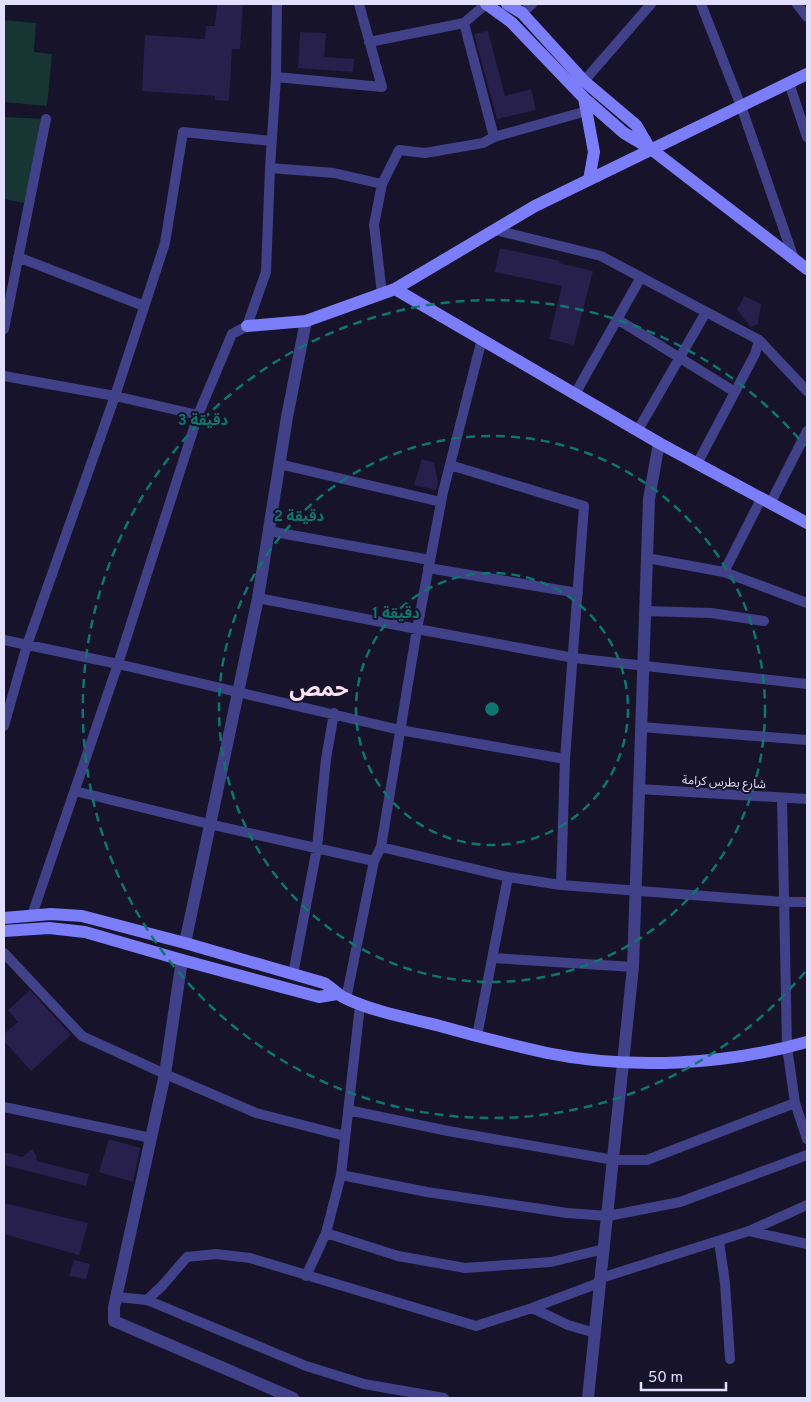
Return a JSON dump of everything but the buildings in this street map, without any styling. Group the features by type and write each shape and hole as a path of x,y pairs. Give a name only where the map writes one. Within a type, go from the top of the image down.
{"main road":[{"path":"486,4 511,22 584,98 624,133 650,150 807,269"},
{"path":"507,4 522,13 584,81 636,125 650,150"},
{"path":"246,326 306,321 382,294 535,206 807,74"},
{"path":"584,98 594,152 589,180"},
{"path":"395,288 659,443 807,523"},
{"path":"4,918 51,914 82,916 324,983 341,996 360,1005 548,1053 624,1062 698,1062 787,1048 807,1042"},
{"path":"4,931 49,928 85,932 319,997 341,996"}],"street":[{"path":"32,915 118,664 198,415 232,334 246,326 266,272 276,77 277,4"},
{"path":"276,77 382,87 358,4"},
{"path":"369,42 464,23 486,4"},
{"path":"522,13 532,4"},
{"path":"584,81 651,4"},
{"path":"701,4 741,106 794,259"},
{"path":"797,4 807,17"},
{"path":"464,23 494,137"},
{"path":"790,83 807,137"},
{"path":"382,294 374,225 382,184 399,150 425,153 483,143 494,137 587,111"},
{"path":"4,329 8,286 18,257 46,119"},
{"path":"4,726 27,644 115,396 165,243 183,132 272,141"},
{"path":"270,168 334,173 382,184"},
{"path":"495,230 601,256 759,340 807,391"},
{"path":"18,257 144,306"},
{"path":"575,394 640,277"},
{"path":"638,430 706,312"},
{"path":"617,319 735,392"},
{"path":"185,943 258,598 287,417 306,321"},
{"path":"341,996 374,861 381,847 417,629 441,502 482,339"},
{"path":"697,464 755,354 759,340"},
{"path":"4,376 115,396 198,415"},
{"path":"724,572 807,431"},
{"path":"588,1398 633,967 649,499 659,443"},
{"path":"279,464 441,502"},
{"path":"450,465 584,506 565,759 561,886"},
{"path":"269,531 578,593"},
{"path":"647,558 724,572 807,603"},
{"path":"258,598 574,658 807,684"},
{"path":"645,611 711,613 764,621"},
{"path":"4,640 334,713 400,730 565,759"},
{"path":"293,974 317,848 326,759 334,713"},
{"path":"641,727 807,740"},
{"name":"شارع بطرس كرامة","path":"639,789 807,799"},
{"path":"75,791 209,824 374,861"},
{"path":"782,798 787,1048 795,1104 807,1139"},
{"path":"381,847 508,877 561,886 807,902"},
{"path":"478,1036 508,877"},
{"path":"4,953 82,1036 256,1113 345,1136"},
{"path":"493,958 633,967"},
{"path":"182,960 165,1074 114,1307 114,1321 293,1398"},
{"path":"306,1276 326,1233 341,1175 360,1005"},
{"path":"348,1110 448,1132 614,1160 647,1160 795,1104"},
{"path":"4,1107 151,1138"},
{"path":"341,1175 463,1198 567,1213 608,1216 680,1202 807,1155"},
{"path":"147,1300 187,1257 216,1254 250,1258 476,1326 532,1308 596,1284 601,1278 749,1231 807,1204"},
{"path":"749,1231 807,1244"},
{"path":"326,1233 398,1256 465,1268 552,1262 604,1249"},
{"path":"719,1241 725,1283 730,1359"},
{"path":"117,1297 147,1300 306,1366 364,1384 444,1398"},
{"path":"532,1308 568,1324 595,1333"}],"green space":[{"path":"4,20 36,23 34,52 52,54 47,106 4,102"},
{"path":"4,117 46,119 29,204 4,199"}],"district":[{"name":"حمص","path":"319,688"}]}
